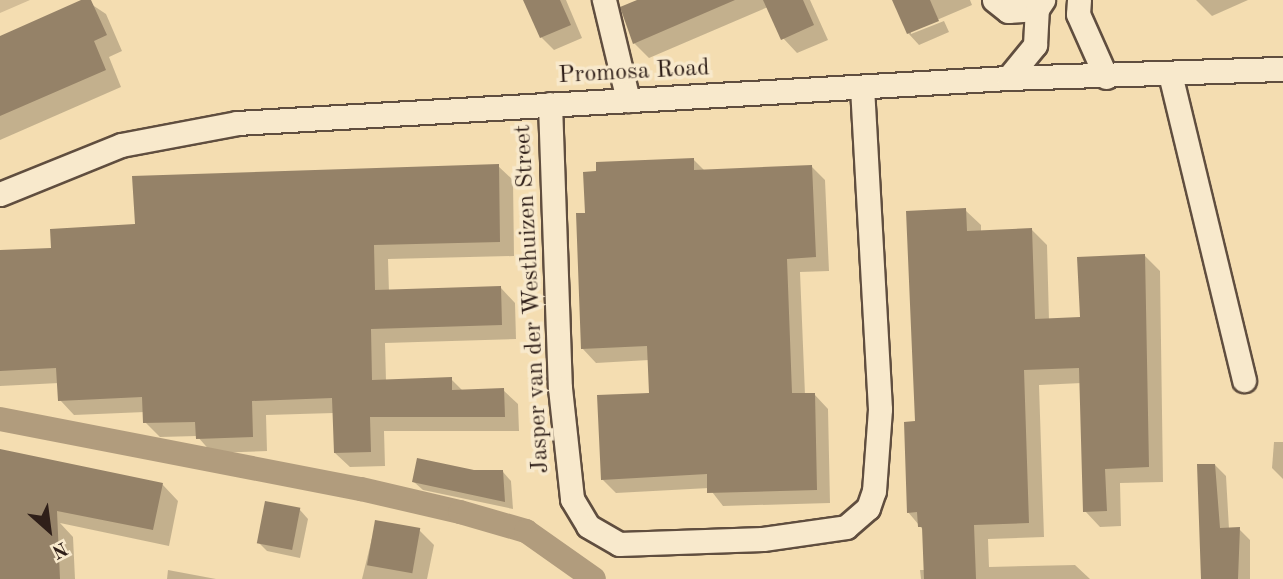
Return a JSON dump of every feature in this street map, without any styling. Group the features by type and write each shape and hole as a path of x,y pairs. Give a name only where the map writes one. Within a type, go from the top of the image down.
{"street":[{"path":"604,0 628,100"},
{"path":"994,0 1008,11 1040,4 1035,45 1007,78"},
{"path":"1079,0 1079,14 1106,77"},
{"name":"Promosa Road","path":"0,194 121,145 236,123 1007,78 1106,77 1283,69"},
{"path":"1170,74 1244,380"},
{"name":"Jasper van der Westhuizen Street","path":"550,104 561,401 572,499 588,526 619,544 763,539 846,527 867,508 874,491 880,409 862,88"}],"shaded area":[{"path":"0,0 30,0 0,13"}],"building":[{"path":"81,0 91,0 107,35 94,41 106,70 0,116 0,36"},
{"path":"523,0 560,0 571,25 540,38"},
{"path":"637,0 735,0 633,44 620,7"},
{"path":"763,0 803,0 814,25 781,40"},
{"path":"892,0 930,0 939,21 907,34"},
{"path":"694,158 694,170 812,165 816,257 787,259 792,393 815,393 817,490 707,493 707,474 601,480 597,395 649,393 647,346 581,349 576,213 585,213 583,172 596,171 596,162"},
{"path":"499,164 500,242 374,245 375,290 501,286 502,325 371,329 372,380 452,377 452,390 504,388 505,417 370,417 371,452 334,453 332,398 252,401 253,437 196,439 195,422 143,423 142,397 58,401 56,368 0,371 0,250 51,248 50,229 135,224 132,176"},
{"path":"966,208 967,231 1032,228 1035,319 1080,317 1077,257 1145,254 1149,467 1105,469 1107,511 1083,512 1079,368 1024,370 1029,523 974,525 976,579 924,579 922,527 918,527 917,512 907,513 904,422 915,421 906,211"},
{"path":"0,449 163,483 153,530 57,511 60,579 0,579"},
{"path":"417,458 474,470 503,470 505,502 412,482"},
{"path":"1197,464 1215,464 1220,528 1240,527 1238,579 1201,579"},
{"path":"265,501 300,508 292,550 257,543"},
{"path":"375,520 420,528 412,573 367,565"}],"waterway":[{"path":"0,419 361,489 460,512 526,531 594,579"}]}
